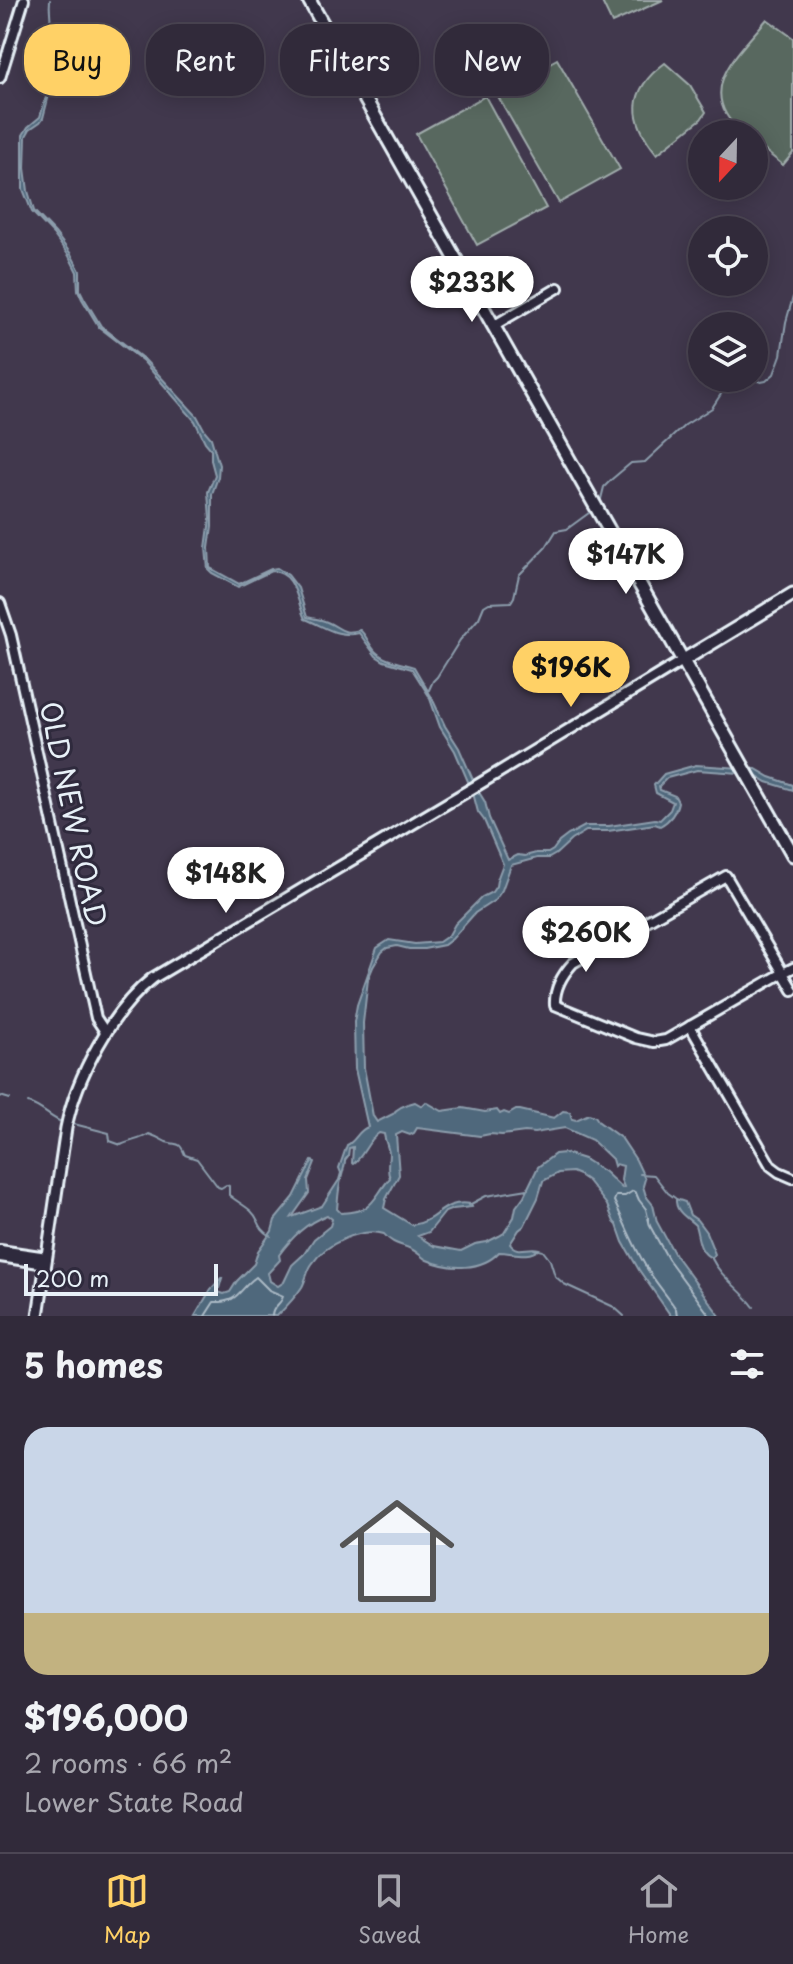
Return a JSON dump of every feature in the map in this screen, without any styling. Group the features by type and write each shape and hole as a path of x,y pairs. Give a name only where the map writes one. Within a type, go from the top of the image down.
{"main road":[{"path":"309,0 793,855"},
{"path":"682,661 793,594"}],"street":[{"path":"0,78 24,0"},
{"path":"493,326 558,288"},
{"name":"OLD NEW ROAD","path":"0,603 11,635 96,1018 106,1033"},
{"path":"38,1316 69,1116 81,1079 106,1033 132,997 153,978 682,661"},
{"path":"793,968 783,973 666,1040 654,1042 636,1038 555,1005 554,999 558,985 573,963 726,876 783,973 793,990"},
{"path":"690,1026 771,1166 793,1178"},
{"path":"0,1250 47,1260"},
{"path":"0,1257 47,1260"}],"green space":[{"path":"601,0 663,0 612,23"},
{"path":"767,19 793,38 793,153 783,165 768,153 768,120 731,120 721,103 725,74 743,46"},
{"path":"557,59 620,169 559,203 498,96 549,96 549,63"},
{"path":"665,63 690,85 706,112 700,120 688,120 688,129 657,154 641,129 636,106 638,95"},
{"path":"485,96 546,208 477,245 416,134"}],"water":[{"path":"49,96 43,118 26,136 25,168 34,211 71,254 80,271 80,290 101,326 145,360 197,416 211,438 219,465 212,494 210,568 239,584 277,568 288,575 298,588 307,617 325,621 345,631 360,630 380,655 414,667 459,748 508,860 518,855 548,853 568,835 585,826 660,820 673,802 656,793 654,785 664,774 696,765 756,769 793,785 793,790 767,782 754,774 697,770 667,778 659,786 660,790 675,796 678,802 674,813 663,824 586,831 549,858 511,865 495,900 475,913 452,939 444,945 424,949 387,948 368,979 363,1023 364,1068 373,1116 377,1122 402,1106 415,1102 422,1106 426,1102 442,1111 463,1108 485,1112 497,1110 500,1114 509,1114 520,1110 554,1118 563,1111 570,1112 572,1119 576,1120 589,1114 595,1116 622,1139 636,1160 645,1179 643,1186 653,1205 657,1222 675,1255 720,1316 671,1316 639,1270 607,1205 588,1181 572,1172 558,1173 543,1181 524,1226 510,1244 519,1249 539,1249 535,1252 499,1252 475,1266 446,1266 427,1260 384,1234 365,1233 334,1244 318,1257 299,1291 277,1316 195,1316 221,1278 218,1292 230,1292 254,1264 275,1220 294,1197 312,1161 315,1162 308,1180 309,1193 292,1217 322,1206 339,1180 339,1168 347,1145 368,1127 355,1069 354,1022 377,948 389,940 415,944 439,942 482,897 492,892 503,864 478,812 455,751 440,727 429,696 412,669 376,656 359,633 337,633 305,619 291,582 280,573 271,571 238,587 208,569 208,492 215,475 211,449 195,421 143,361 99,327 78,290 77,272 69,256 32,212 23,189 23,135 40,117","holes":["417,1128 480,1136 565,1128 592,1140 612,1159 614,1166 623,1166 621,1180 624,1187 584,1159 565,1153 555,1154 538,1167 504,1233 461,1251 434,1246 418,1236 429,1232 445,1212 472,1207 471,1204 446,1207 421,1223 412,1225 384,1208 399,1175 396,1135 402,1132 410,1135","379,1133 384,1134 389,1151 390,1178 366,1207 341,1213 337,1209 339,1191 349,1148 353,1147 353,1164 371,1140","327,1215 332,1219 330,1226 292,1265 284,1282 278,1286 270,1281 268,1273 280,1260 279,1255 284,1248 300,1231"]},
{"path":"676,1199 685,1202 690,1215 706,1232 715,1254 712,1258 702,1249 695,1225 679,1211"}],"waterway":[{"path":"50,0 50,24"},
{"path":"600,503 604,487 612,479 631,463 645,462 685,425 712,408 723,391 736,381 750,378 761,382 774,374 793,297"},
{"path":"428,692 484,606 511,602 519,575 546,547 556,531 567,529 593,510"},
{"path":"0,1096 10,1099"},
{"path":"28,1103 64,1123"},
{"path":"70,1123 109,1133 110,1141 121,1145 149,1134 180,1145 185,1155 197,1159 218,1187 229,1186 229,1195 251,1211 263,1230 271,1236"},
{"path":"640,1174 654,1175 675,1198"},
{"path":"469,1205 486,1196 528,1189"},
{"path":"534,1249 543,1251 550,1260 555,1276 564,1284 614,1307 624,1316"},
{"path":"711,1257 754,1307"}]}
